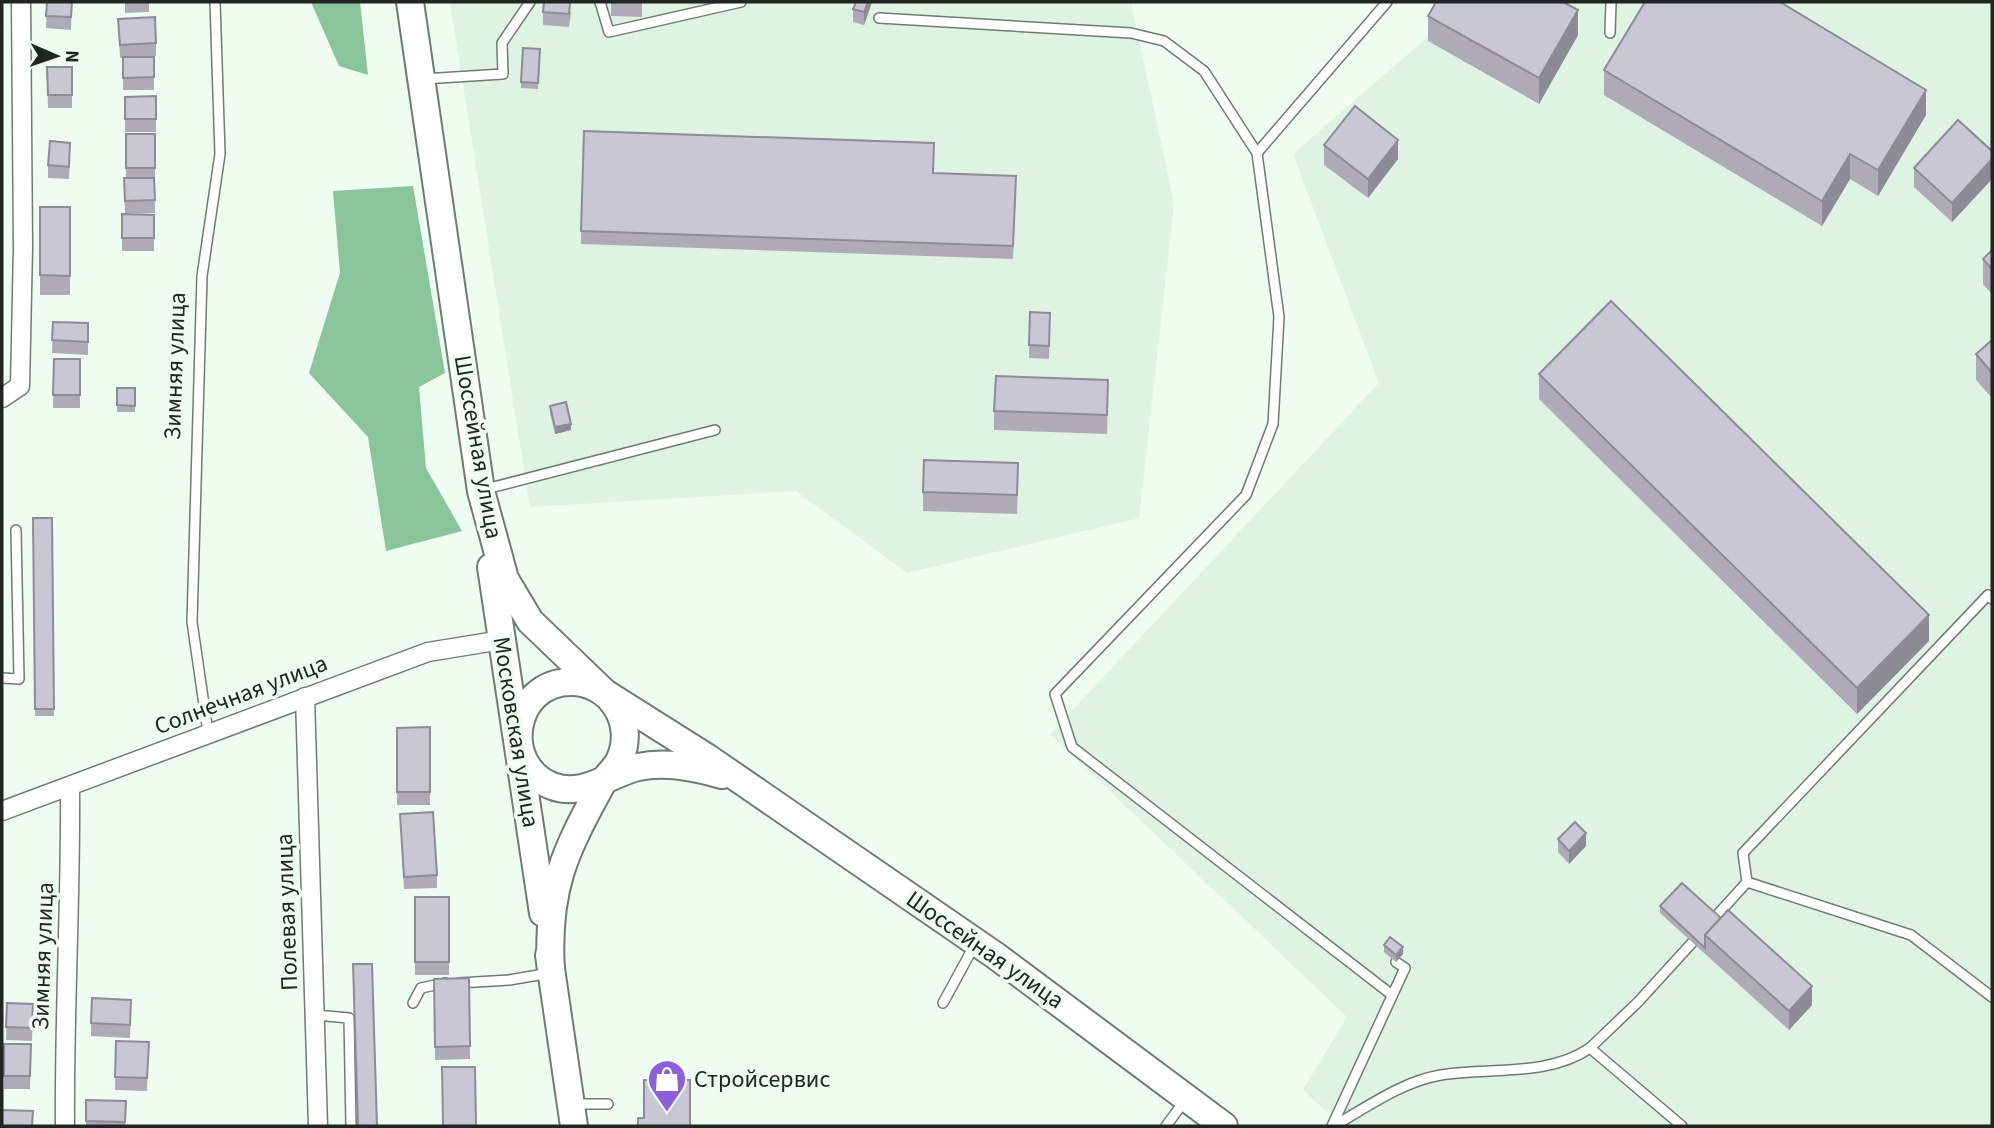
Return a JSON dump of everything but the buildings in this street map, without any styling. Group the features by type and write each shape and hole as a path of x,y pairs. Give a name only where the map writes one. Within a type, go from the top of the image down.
{"main road":[{"name":"Шоссейная улица","path":"411,2 481,491 496,553 516,601 530,621 605,693 740,781 976,942 1224,1126"},
{"name":"Московская улица","path":"481,491 572,1115"},
{"path":"605,693 579,682 551,686 539,693 522,715 518,743 524,762 533,773 555,788 582,789 605,778"},
{"name":"Московская улица","path":"551,972 549,936 555,882 573,835 605,778 618,764 626,739 621,713 605,693"},
{"name":"Шоссейная улица","path":"605,778 639,767 663,765 706,770 740,781"}],"street":[{"path":"2,398 20,386 23,247 21,2"},
{"name":"Солнечная улица","path":"2,811 70,788 208,732 428,652 502,640"},
{"name":"Полевая улица","path":"304,696 318,1126"},
{"name":"Зимняя улица","path":"65,1126 64,994 71,894 70,788"}],"lane":[{"name":"Зимняя улица","path":"208,732 192,622 202,276 220,154 215,2"},
{"path":"422,79 503,74 502,43 530,2"},
{"path":"600,2 609,32 740,2"},
{"path":"1257,152 1387,2"},
{"path":"1609,33 1611,2"},
{"path":"879,18 1130,33 1164,41 1205,71 1257,152 1279,317 1273,424 1246,495 1055,694 1072,747 1392,995"},
{"path":"481,491 715,430"},
{"path":"2,678 19,679 16,530"},
{"path":"1747,882 1743,853 1988,595 1992,598"},
{"path":"1333,1126 1394,1091 1439,1075 1544,1066 1578,1056 1638,1002 1747,882"},
{"path":"1747,882 1911,935 1992,998"},
{"path":"943,1003 976,942"},
{"path":"1333,1126 1405,968 1396,962"},
{"path":"413,1003 421,989 429,984 509,980 551,972"},
{"path":"315,1015 349,1018 352,1126"},
{"path":"1590,1048 1682,1126"},
{"path":"1166,1126 1187,1098"},
{"path":"572,1115 608,1104"}],"shaded area":[{"path":"450,2 1131,2 1174,203 1139,518 907,573 796,491 530,507"},
{"path":"1468,2 1992,2 1992,1126 1342,1126 1303,1090 1347,1017 1050,734 1379,383 1293,154"}],"green space":[{"path":"311,2 360,2 368,75 339,66"},
{"path":"413,186 445,373 419,387 426,468 462,531 386,551 368,437 309,373 340,273 333,191"}],"place":[{"name":"Стройсервис","path":"667,1113"}]}
